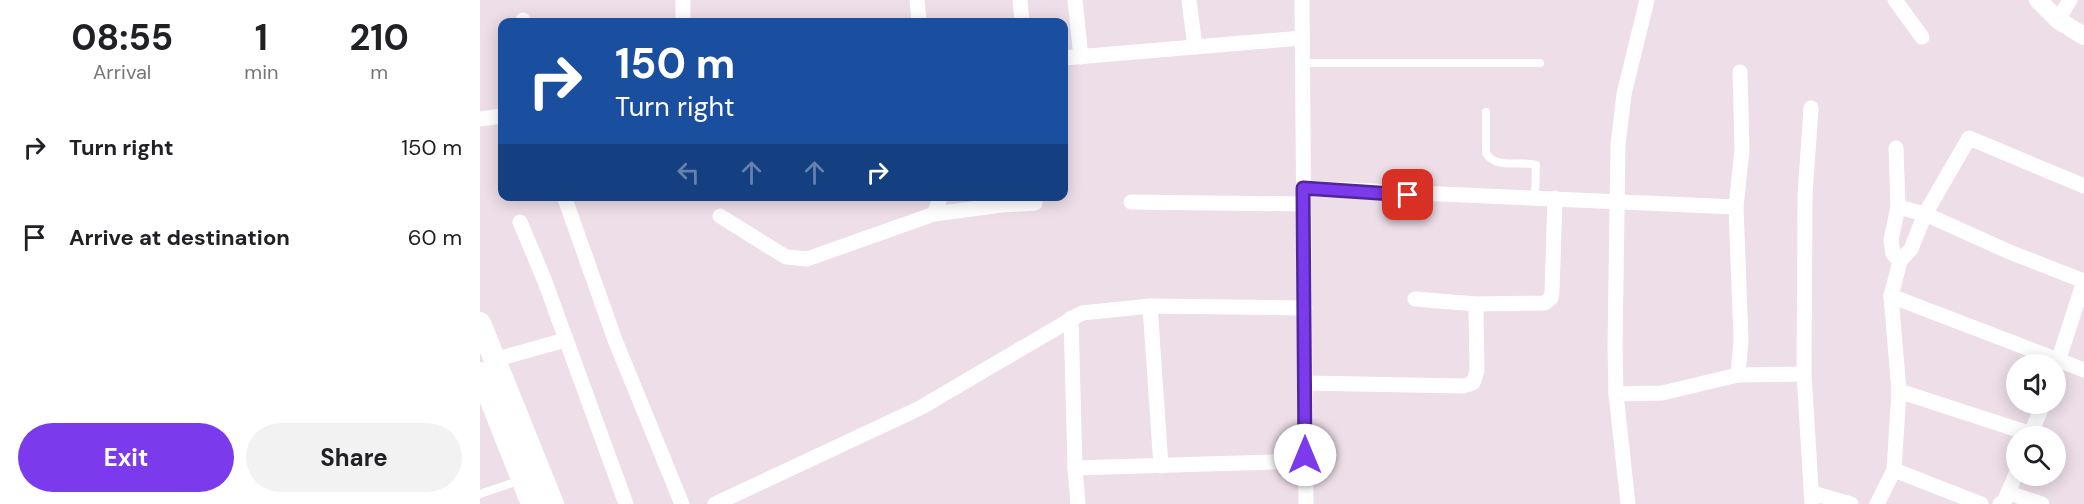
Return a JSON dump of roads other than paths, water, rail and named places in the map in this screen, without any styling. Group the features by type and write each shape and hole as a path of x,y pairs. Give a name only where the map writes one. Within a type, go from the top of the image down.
{"main road":[{"path":"480,323 487,366 522,480 532,504"},
{"path":"487,366 553,504"}],"street":[{"path":"683,0 683,18"},
{"path":"917,0 919,18"},
{"path":"1020,0 1022,18"},
{"path":"1075,0 1081,57"},
{"path":"1189,0 1195,47"},
{"path":"1302,0 1305,504"},
{"path":"1628,504 1616,394 1618,145 1624,94 1647,0"},
{"path":"1895,0 1922,37"},
{"path":"2038,0 2058,20 2084,36"},
{"path":"2058,20 2070,0"},
{"path":"1068,58 1302,38"},
{"path":"1738,375 1742,340 1736,207 1742,149 1740,72"},
{"path":"1811,108 1805,195 1804,374 1812,499 1851,504"},
{"path":"480,119 498,117"},
{"path":"1877,504 1894,470 1899,391 1891,296 1900,261 1911,249 1925,214 1969,138 2084,186"},
{"path":"1896,148 1898,207 1891,240 1893,254 1900,261"},
{"path":"1131,202 1303,196 1430,196 1555,198 1736,207"},
{"path":"1415,299 1476,304 1545,303 1551,298 1555,198"},
{"path":"566,201 615,340 681,504"},
{"path":"934,214 938,201"},
{"path":"720,216 786,257 797,260 807,259 934,214 998,201 1035,203"},
{"path":"1898,207 1925,214 2012,253 2084,281 2082,299 2061,354"},
{"path":"520,222 626,504"},
{"path":"1891,296 2031,354"},
{"path":"1305,383 1464,386 1473,382 1477,371 1476,304"},
{"path":"715,504 920,408 1048,336 1071,318 1102,310 1150,306 1305,308"},
{"path":"1150,306 1161,466"},
{"path":"1071,318 1078,504"},
{"path":"487,366 565,340"},
{"path":"2066,367 2084,370"},
{"path":"1616,394 1662,393 1738,375 1804,374"},
{"path":"1899,391 2006,427"},
{"path":"1075,468 1305,461"},
{"path":"1894,470 1981,504"},
{"path":"2004,499 2042,504"}],"lane":[{"path":"1304,63 1540,63"},
{"path":"1486,112 1486,153 1489,158 1499,163 1536,165 1535,198"},
{"path":"480,494 522,480"}]}
